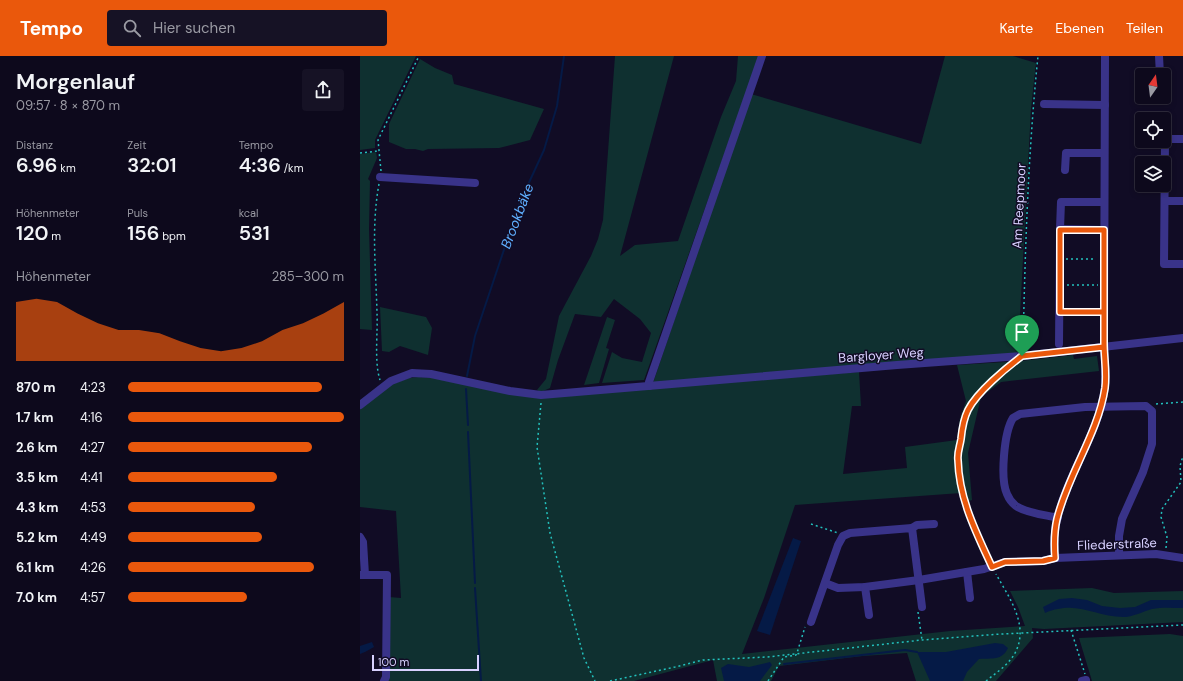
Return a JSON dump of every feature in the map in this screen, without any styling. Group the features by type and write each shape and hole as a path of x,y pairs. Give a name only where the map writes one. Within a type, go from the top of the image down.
{"street":[{"path":"649,386 649,382 762,56"},
{"path":"1055,558 1054,536 1058,518 1068,487 1096,421 1105,388 1105,56"},
{"path":"1159,56 1160,68"},
{"path":"1044,104 1105,105"},
{"path":"1183,139 1165,139 1164,264 1183,264"},
{"path":"1065,170 1066,153 1104,153"},
{"path":"380,177 475,183"},
{"path":"1165,201 1183,201"},
{"path":"1059,344 1061,202 1104,202"},
{"path":"1060,230 1104,230"},
{"path":"1060,312 1104,312"},
{"name":"Bargloyer Weg","path":"360,405 391,381 412,373 431,374 510,391 541,395 1022,356 1183,338"},
{"path":"1058,518 1022,509 1014,505 1007,494 1004,485 1005,449 1011,421 1015,416 1020,414 1085,407 1146,406 1152,411 1152,444 1143,472 1122,519 1119,536 1119,555"},
{"path":"810,622 838,545 843,536 850,533 912,528 917,525 934,524"},
{"path":"912,528 922,607"},
{"path":"360,537 363,542 363,575 387,575 386,677 384,681"},
{"name":"Fliederstraße","path":"825,583 838,588 865,587 984,570 1005,562 1043,561 1055,558 1165,554 1183,558"},
{"path":"967,572 970,598"},
{"path":"865,587 869,615"}],"path":[{"path":"383,387 379,375 378,361 374,249 376,201 381,171 378,140 419,56"},
{"name":"Am Reepmoor","path":"1022,356 1026,231 1033,104 1038,56"},
{"path":"360,153 378,151"},
{"path":"1060,258 1104,259"},
{"path":"1060,285 1104,285"},
{"path":"986,681 1005,665 1016,650 1020,625 1015,611 972,525 966,507 958,458 962,430 968,410 976,397 1011,364 1022,356"},
{"path":"541,395 537,447 550,533 584,658 595,681"},
{"path":"1146,406 1183,402"},
{"path":"1165,554 1167,537 1161,517 1162,509 1181,482 1180,466 1183,456"},
{"path":"811,524 839,533 843,536"},
{"path":"922,607 918,610 922,640"},
{"path":"768,681 784,656 796,655 806,626 810,622"},
{"path":"610,681 703,660 767,657 922,640 1019,632 1183,625"},
{"path":"1071,630 1084,680"}],"green space":[{"path":"360,56 416,56 375,140 375,148 360,150"},
{"path":"615,56 674,56 620,256 635,245 678,241 721,117 736,81 738,56 759,56 644,380 602,383 612,352 622,358 642,362 651,333 640,319 614,299 601,317 575,314 558,360 550,388 541,392 537,390 546,379 559,316 591,256 598,239 603,220"},
{"path":"945,56 1013,56 1036,63 1031,109 1018,353 653,383 751,94 921,144"},
{"path":"420,59 435,68 452,75 454,84 544,109 530,140 499,148 428,149 423,151 406,149 389,142 389,124"},
{"path":"376,152 377,158 368,179 370,181 369,229 372,330 360,329 360,154"},
{"path":"380,307 426,317 432,328 428,355 400,346 389,352 382,351"},
{"path":"607,317 615,320 606,348 609,349 599,383 584,385"},
{"path":"1073,355 1074,359 1097,356 1099,371 1001,382 981,397 968,453 972,500 963,503 961,493 795,505 764,598 742,654 950,631 1025,626 1010,591 1092,588 1114,593 1183,591 1183,622 1044,629 1032,628 1033,638 996,681 916,681 907,653 863,656 779,666 771,681 717,681 713,660 634,681 387,681 389,597 401,598 396,511 360,507 360,408 393,384 409,378 433,378 502,392 647,388 859,372 861,406 852,406 843,474 907,468 905,447 957,440 960,418 966,401 957,365 1021,361"},
{"path":"1170,634 1183,636 1183,681 1092,681 1079,638"}],"water":[{"path":"793,538 801,541 770,635 757,631"},
{"path":"1072,598 1087,600 1102,606 1120,608 1135,607 1151,600 1183,600 1183,608 1156,608 1126,617 1115,617 1077,608 1057,609 1045,613 1043,607 1059,599"},
{"path":"372,642 374,647 360,654 360,646"},
{"path":"995,643 1003,644 1008,648 1006,652 1000,657 979,659 967,672 963,681 930,681 917,652 946,652"},
{"path":"770,662 772,665 760,681 724,681 721,668 728,664 749,667"}],"waterway":[{"name":"Brookbäke","path":"467,376 475,336 520,202 544,150 557,106 564,56"},
{"name":"Brookbäke","path":"466,389 468,425"},
{"name":"Brookbäke","path":"468,432 475,583"},
{"name":"Brookbäke","path":"475,588 481,681"},
{"path":"784,664 905,650 917,652"}],"route":[{"path":"1060,230 1104,230 1105,388 1096,421 1068,487 1058,518 1054,536 1055,558 1043,561 1005,562 992,567 972,525 966,507 962,492 958,458 962,430 968,410 976,397 1011,364 1022,356 1104,347 1104,312 1060,312 1060,230"}]}
